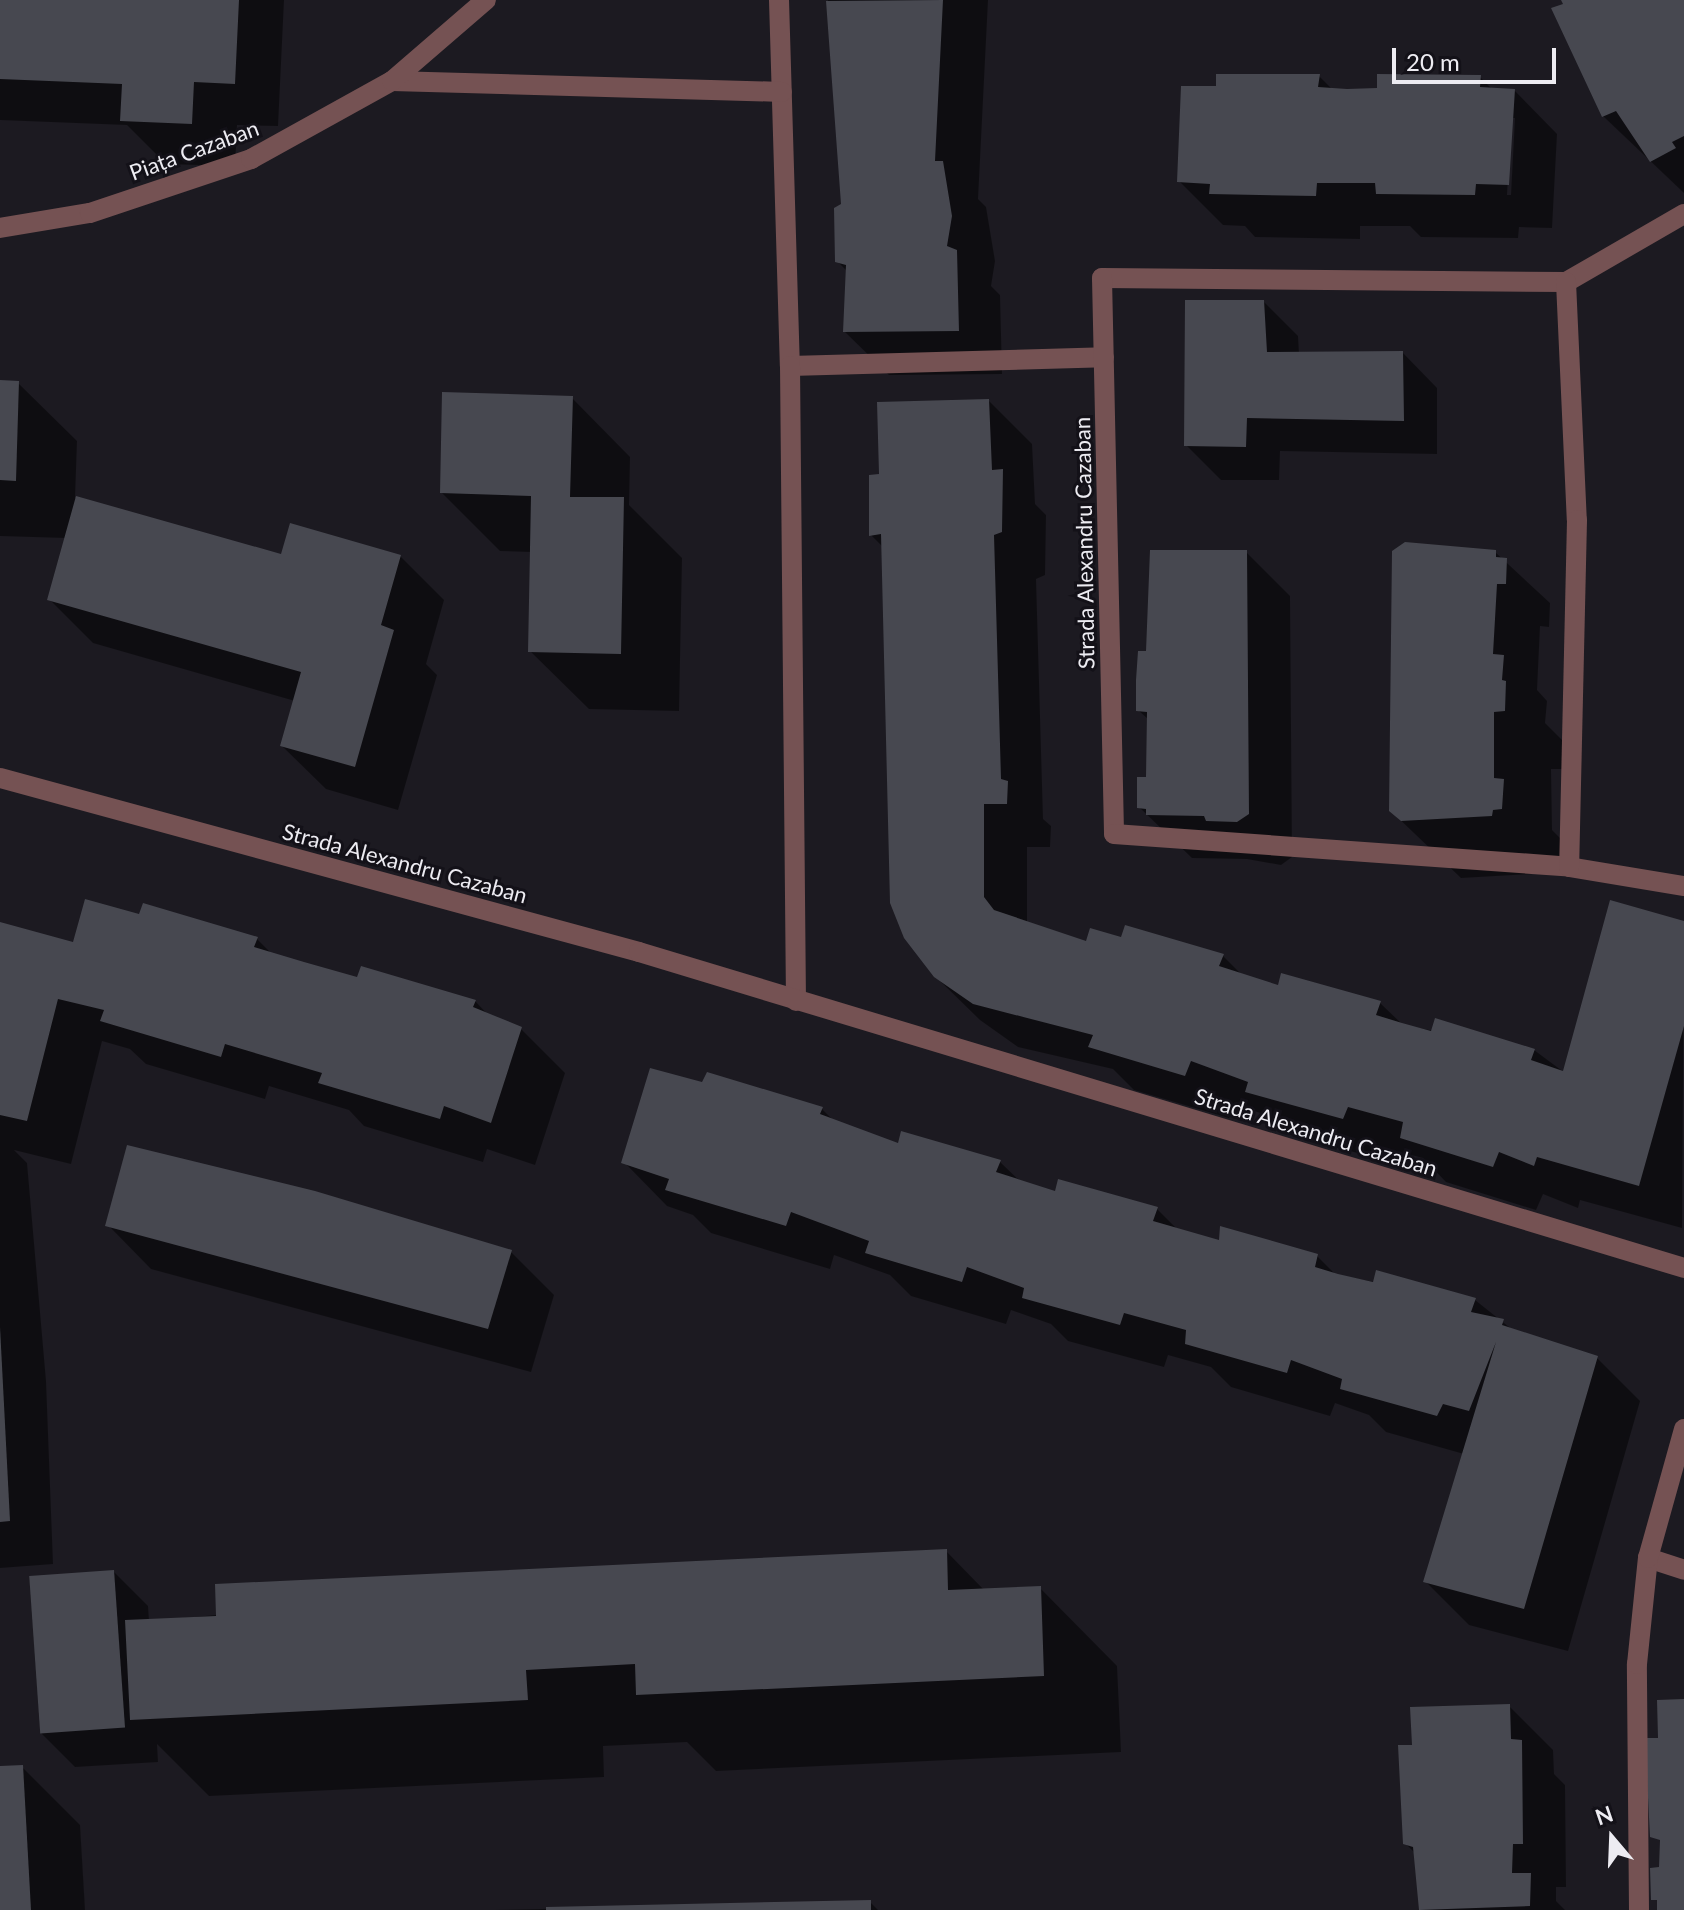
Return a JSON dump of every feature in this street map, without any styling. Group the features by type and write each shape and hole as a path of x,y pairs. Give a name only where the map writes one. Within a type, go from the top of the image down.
{"street":[{"path":"392,81 486,0"},
{"path":"779,0 790,366 796,1001"},
{"path":"392,81 782,92"},
{"name":"Piața Cazaban","path":"0,228 90,213 251,159 392,81"},
{"path":"1569,867 1577,520 1566,282 1684,214"},
{"name":"Strada Alexandru Cazaban","path":"1566,282 1102,278 1114,834 1569,867 1684,886"},
{"path":"790,366 1104,357"},
{"name":"Strada Alexandru Cazaban","path":"0,778 639,952 1684,1268"},
{"path":"1639,1910 1637,1664 1648,1558 1684,1429"},
{"path":"1648,1558 1684,1570"}],"building":[{"path":"0,0 239,0 235,84 194,82 192,124 120,121 122,84 0,79"},
{"path":"943,0 935,161 943,161 952,216 947,246 957,250 959,331 843,332 846,265 835,262 834,208 841,204 826,1"},
{"path":"1561,0 1684,0 1684,136 1672,142 1676,148 1650,162 1616,111 1602,117 1551,8 1563,4"},
{"path":"1216,74 1320,74 1318,87 1347,89 1377,88 1377,74 1481,75 1480,87 1515,89 1509,185 1476,184 1475,195 1376,194 1375,183 1317,183 1316,196 1209,194 1210,184 1177,182 1181,86 1216,86"},
{"path":"1185,300 1264,300 1267,352 1403,351 1404,421 1247,418 1246,447 1184,446"},
{"path":"0,380 19,381 16,481 0,480"},
{"path":"442,392 573,396 570,497 624,497 621,654 528,652 531,496 440,493"},
{"path":"989,399 992,470 1003,469 1002,532 994,535 1001,779 1008,781 1007,804 984,804 984,897 994,910 1086,941 1090,928 1121,937 1125,925 1224,954 1219,966 1278,985 1281,973 1381,1001 1376,1015 1402,1023 1431,1031 1435,1018 1535,1049 1531,1060 1563,1071 1610,900 1684,921 1684,1026 1639,1186 1537,1157 1534,1166 1499,1152 1493,1167 1400,1138 1403,1122 1348,1107 1343,1119 1245,1092 1248,1082 1191,1061 1185,1076 1088,1047 1093,1035 973,1004 934,977 904,938 890,903 881,534 869,536 869,475 879,474 877,402"},
{"path":"76,496 281,554 290,523 401,555 381,625 394,630 355,767 280,746 301,672 47,600"},
{"path":"1405,542 1496,550 1496,557 1507,558 1506,584 1497,584 1493,654 1504,655 1502,680 1506,681 1505,711 1494,712 1494,778 1504,779 1502,809 1493,810 1492,816 1401,821 1389,811 1392,551"},
{"path":"1150,550 1247,550 1249,814 1237,822 1206,821 1204,816 1146,815 1146,809 1137,808 1137,777 1146,777 1147,712 1136,711 1136,680 1138,651 1146,651"},
{"path":"85,899 139,914 143,903 258,937 254,947 304,962 357,977 361,966 476,1000 473,1007 522,1027 491,1123 444,1106 440,1119 318,1083 322,1073 225,1044 221,1057 100,1021 104,1010 58,999 27,1121 0,1115 0,922 73,942"},
{"path":"650,1068 702,1082 707,1072 823,1107 820,1114 898,1143 901,1131 1001,1160 996,1172 1055,1191 1058,1179 1158,1207 1153,1221 1219,1240 1220,1226 1318,1254 1315,1267 1338,1274 1373,1282 1376,1270 1476,1298 1471,1312 1504,1319 1502,1325 1598,1356 1524,1609 1423,1582 1496,1342 1469,1411 1443,1404 1437,1416 1340,1389 1342,1379 1291,1360 1287,1373 1185,1344 1186,1330 1124,1313 1120,1325 1022,1298 1024,1288 967,1267 962,1282 865,1253 869,1241 791,1212 786,1226 665,1190 669,1179 621,1163"},
{"path":"127,1145 315,1191 512,1250 488,1329 105,1226"},
{"path":"0,1327 10,1521 0,1522"},
{"path":"947,1549 948,1590 1041,1586 1044,1676 636,1695 635,1664 526,1670 528,1700 130,1720 125,1620 216,1616 215,1584"},
{"path":"114,1570 125,1728 40,1734 29,1576"},
{"path":"1684,1699 1684,1910 1657,1910 1657,1900 1651,1900 1650,1868 1659,1867 1660,1840 1650,1837 1645,1738 1658,1738 1657,1700"},
{"path":"1510,1704 1511,1739 1522,1740 1523,1844 1513,1844 1512,1873 1531,1873 1530,1906 1419,1910 1413,1847 1403,1844 1398,1745 1412,1745 1410,1707"},
{"path":"23,1765 31,1910 0,1910 0,1766"},
{"path":"871,1900 871,1910 546,1910 546,1907"}]}
